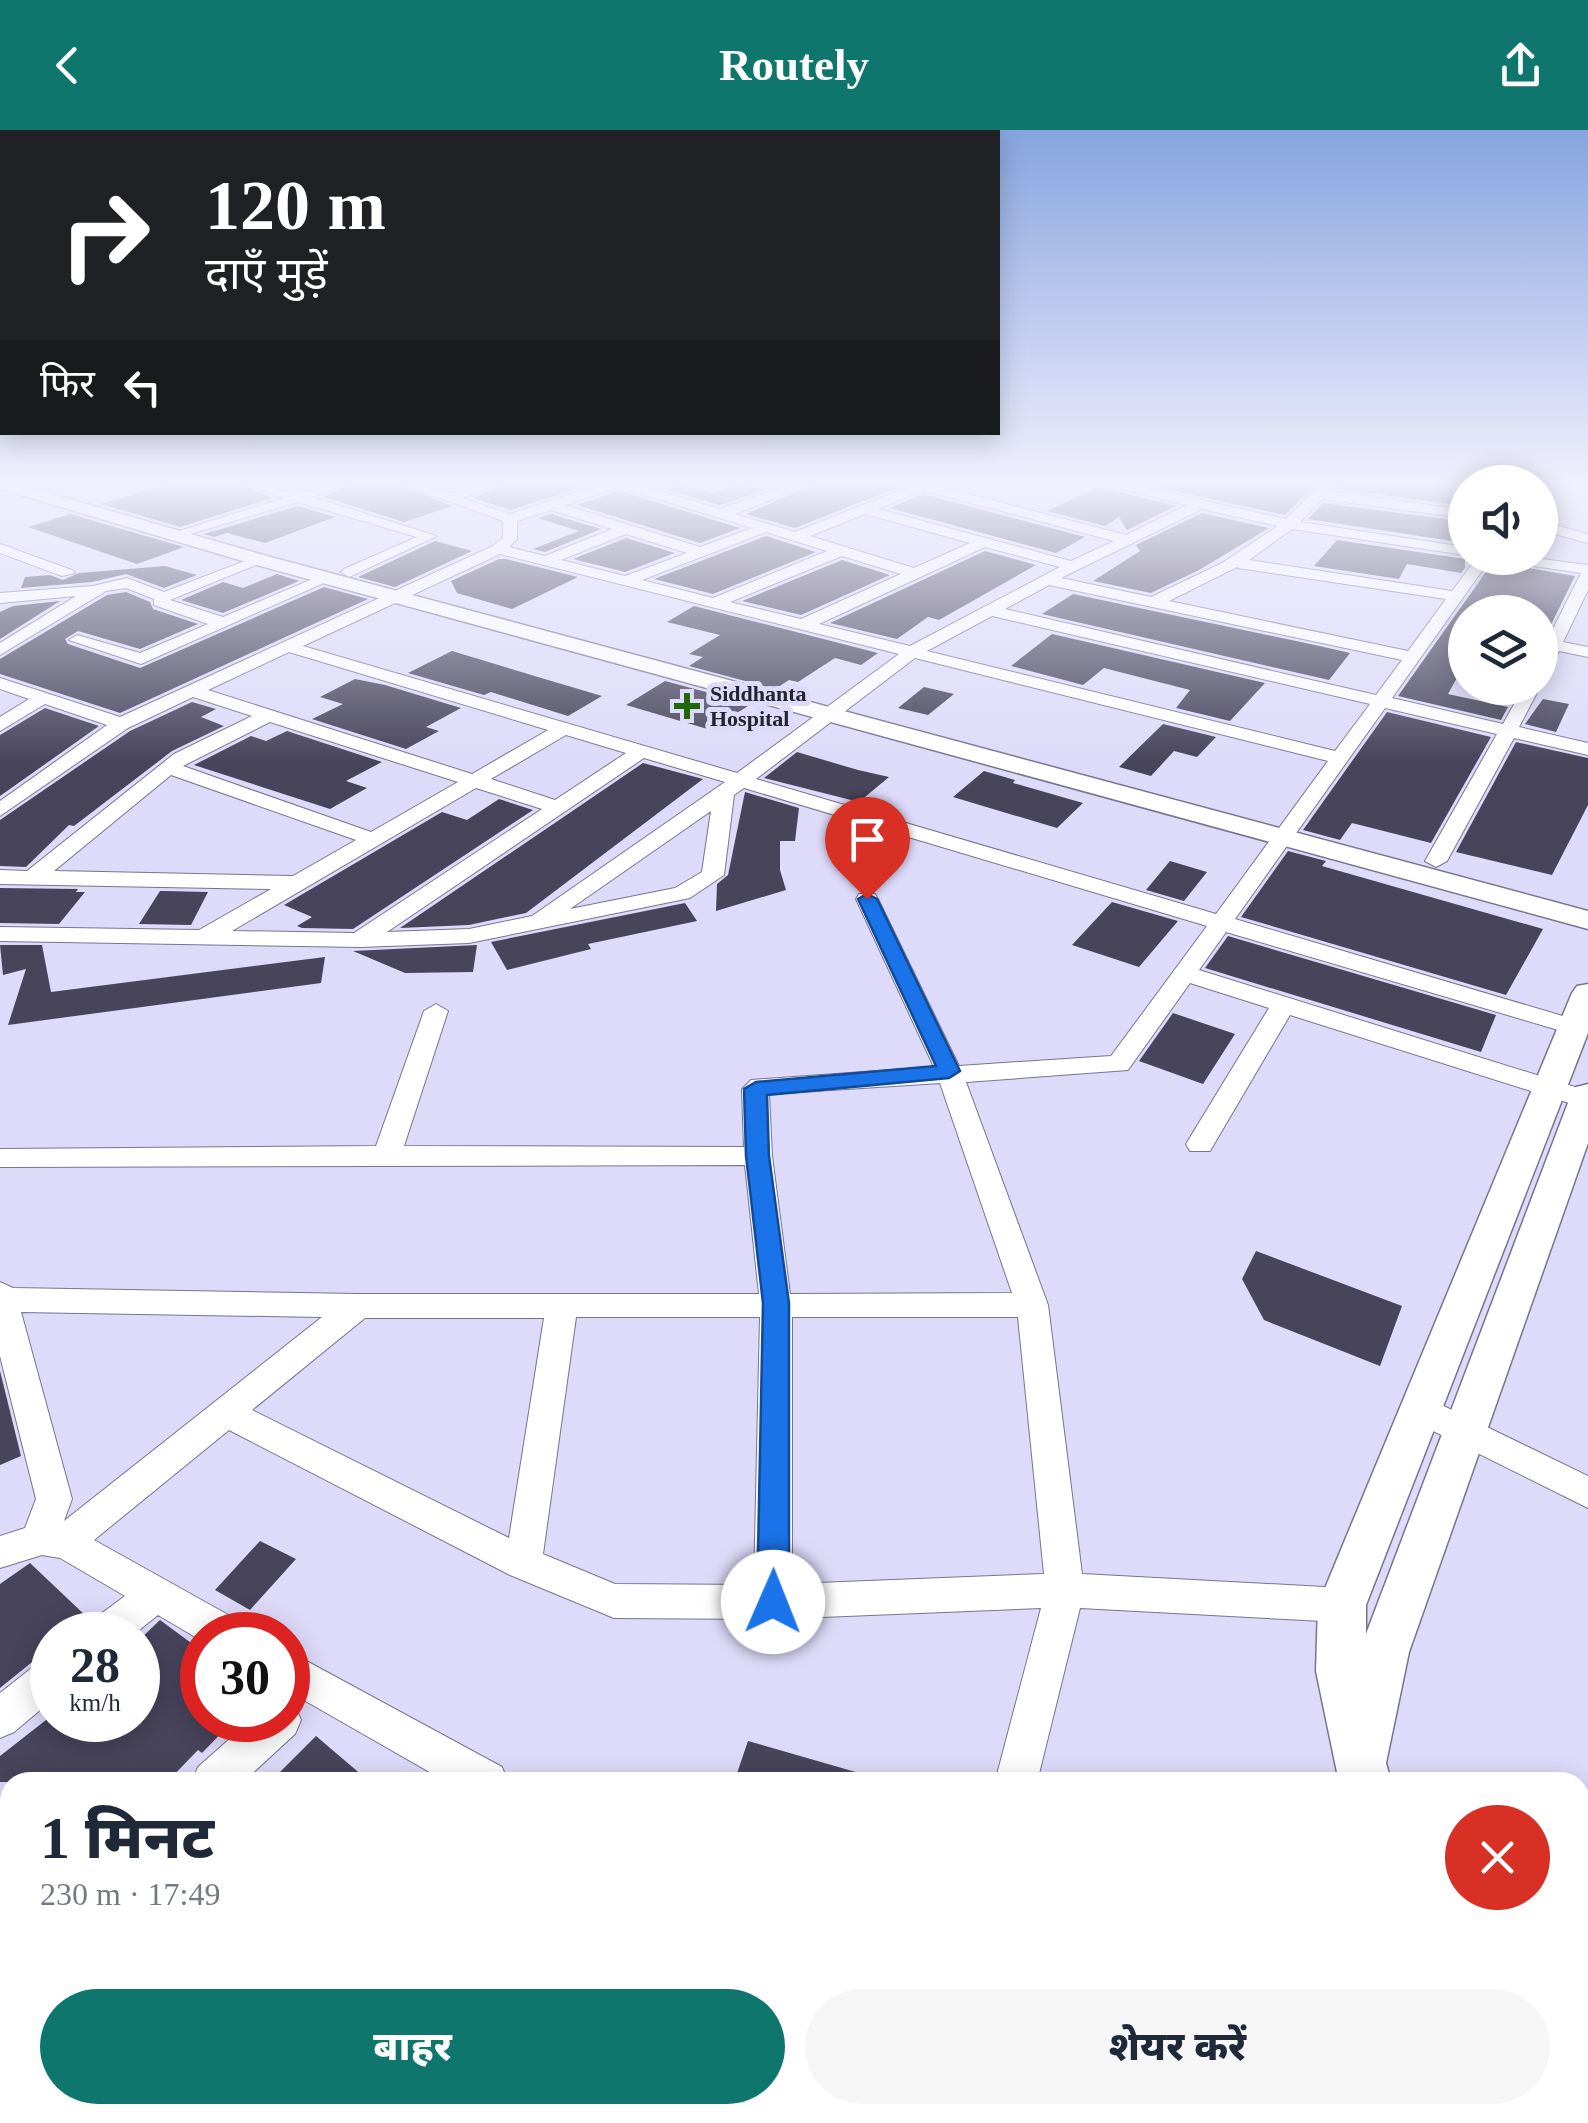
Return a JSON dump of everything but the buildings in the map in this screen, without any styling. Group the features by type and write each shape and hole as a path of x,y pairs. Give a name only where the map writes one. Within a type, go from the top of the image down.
{"street":[{"path":"0,598 94,590 127,582 164,597 218,576"},
{"path":"78,640 139,659 336,576"},
{"path":"358,576 407,593 835,710 1288,830 1588,920"},
{"path":"0,810 121,724 443,576"},
{"path":"600,576 1339,758"},
{"path":"624,582 639,576"},
{"path":"713,603 781,576"},
{"path":"805,624 908,576"},
{"path":"534,923 732,786 912,652 1055,576"},
{"path":"1154,602 1210,576"},
{"path":"1324,576 1449,595"},
{"path":"1558,625 1586,576"},
{"path":"1048,580 1412,657"},
{"path":"0,650 94,590"},
{"path":"164,597 161,604 223,623"},
{"path":"773,1602 776,1303 754,1094 760,1086 949,1071 1120,1064 1448,607"},
{"path":"988,610 1588,749"},
{"path":"1438,621 1448,623"},
{"path":"1558,646 1588,652"},
{"path":"292,648 642,751 732,786 1222,922 1581,1010 1578,1096 1466,1430 1384,1652 1362,1772"},
{"path":"0,683 121,724"},
{"path":"195,692 557,807"},
{"path":"0,725 44,697"},
{"path":"1436,861 1523,705"},
{"path":"32,878 181,758 269,715"},
{"path":"202,938 565,728"},
{"path":"360,940 642,751"},
{"path":"169,768 372,839"},
{"path":"0,934 360,940 470,936 682,893 703,884 713,875 732,786"},
{"path":"1288,830 1436,861 1588,900"},
{"path":"0,877 294,883"},
{"path":"867,899 949,1071 1032,1305 1065,1590 1019,1772"},
{"path":"1185,974 1578,1096"},
{"path":"1200,1144 1283,1005"},
{"path":"386,1156 436,1011"},
{"path":"1360,1772 1341,1671 1342,1605 1419,1408 1578,1096"},
{"path":"0,1158 29,1154 758,1156"},
{"path":"52,1541 54,1499 1,1297 358,1306 1032,1305"},
{"path":"523,1563 562,1305"},
{"path":"0,1552 52,1541 358,1306"},
{"path":"1419,1408 1588,1492"},
{"path":"223,1411 523,1563 614,1601 773,1602 1065,1590 1342,1605"},
{"path":"52,1541 187,1612"},
{"path":"1366,1545 1414,1570"},
{"path":"133,1612 156,1594"},
{"path":"310,1682 469,1772"},
{"path":"0,1718 30,1694"},
{"path":"224,1772 257,1742"}],"place":[{"name":"Siddhanta Hospital","path":"687,706"}],"route":[{"path":"773,1602 776,1303 754,1094 760,1086 949,1071 867,899"}]}
